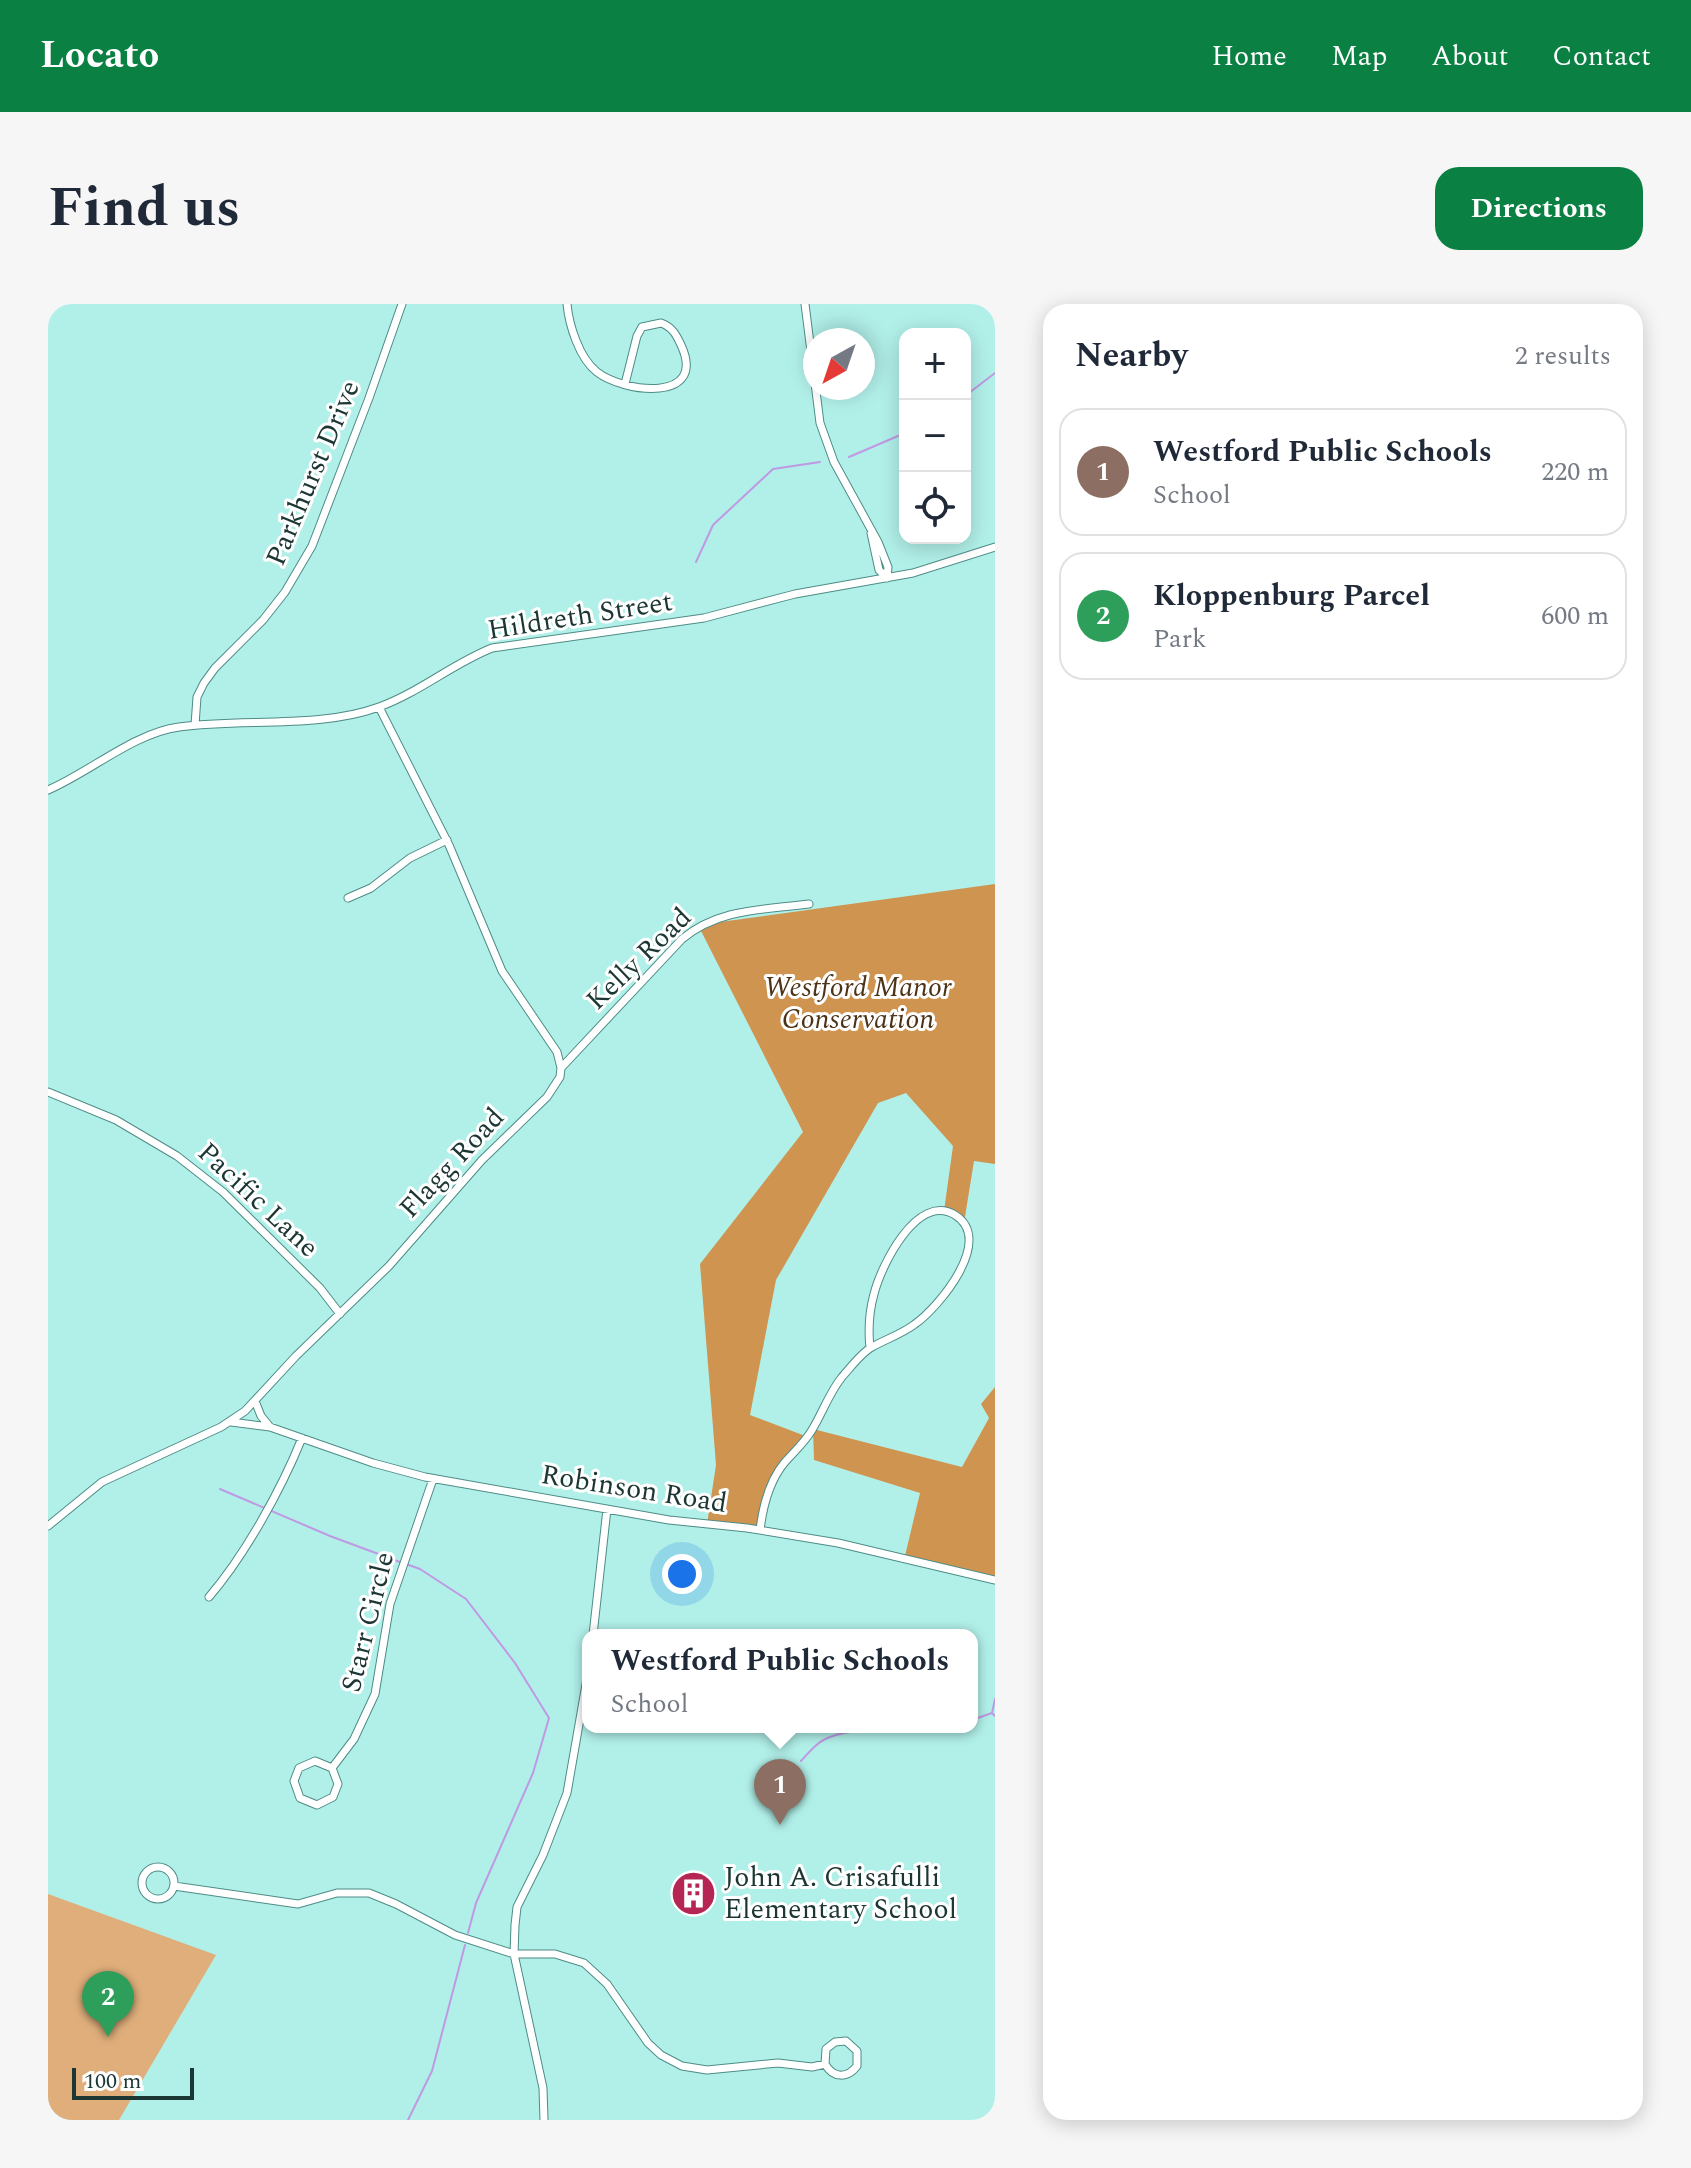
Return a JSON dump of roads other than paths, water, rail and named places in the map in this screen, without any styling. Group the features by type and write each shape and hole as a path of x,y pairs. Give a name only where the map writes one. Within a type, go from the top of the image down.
{"street":[{"name":"Parkhurst Drive","path":"195,725 197,697 204,683 263,620 285,592 312,546 365,411 402,304"},
{"path":"567,304 569,317 589,363 602,375 625,384 655,391 669,387 679,379 685,367 685,358 671,328 657,323 640,330 625,384"},
{"path":"805,304 820,423 834,462 878,542 888,567 887,578"},
{"name":"Hildreth Street","path":"48,790 154,733 177,727 335,716 379,707 422,688 460,662 492,648 670,625 715,616 795,594 913,573 995,547"},
{"path":"379,707 447,840 502,971 557,1052 561,1068"},
{"path":"348,898 371,888 410,858 447,840"},
{"name":"Kelly Road","path":"561,1068 698,925 713,918 757,909 809,904"},
{"name":"Flagg Road","path":"48,1526 102,1482 230,1422 255,1401 296,1356 389,1266 482,1160 547,1097 560,1077 561,1068"},
{"name":"Pacific Lane","path":"48,1092 116,1120 177,1156 223,1192 320,1288 340,1314"},
{"path":"760,1530 766,1499 777,1472 808,1437 838,1383 870,1348 915,1325 939,1302 957,1278 970,1240 964,1223 955,1215 938,1210 926,1213 910,1227 890,1253 873,1296 869,1322 870,1348"},
{"path":"255,1401 270,1427"},
{"name":"Robinson Road","path":"230,1422 270,1427 384,1467 433,1479 669,1520 838,1543 995,1580"},
{"path":"209,1597 226,1577 291,1467 302,1438"},
{"name":"Starr Circle","path":"332,1768 354,1739 376,1693 390,1604 433,1479"},
{"path":"594,1629 607,1509"},
{"path":"544,2120 543,2088 514,1954 517,1907 543,1855 567,1793 582,1707"},
{"name":"Starr Circle","path":"315,1761 332,1768 338,1784 330,1800 317,1805 300,1798 294,1781 299,1768 315,1761"},
{"path":"165,1868 173,1876 174,1886 169,1896 154,1899 142,1889 142,1878 149,1869 165,1868"},
{"path":"174,1886 298,1904 337,1893 369,1893 455,1935 514,1954 555,1954 584,1963 607,1984 648,2043 661,2055 682,2066 707,2070 778,2063 812,2067 825,2064"},
{"path":"846,2041 857,2051 857,2066 846,2075 832,2072 825,2064 825,2053 835,2042 846,2041"}],"waterway":[{"path":"971,391 995,373"},
{"path":"849,457 899,436"},
{"path":"696,562 713,525 773,469 820,462"},
{"path":"220,1489 400,1562"},
{"path":"406,1564 420,1569 466,1599 515,1663 549,1718 533,1773 476,1903 468,1933"},
{"path":"995,1699 992,1713 995,1716"},
{"path":"978,1718 992,1713"},
{"path":"801,1761 822,1741 845,1733"},
{"path":"408,2120 432,2071 465,1945"}],"place":[{"name":"Westford Public Schools","path":"780,1825"},
{"name":"John A. Crisafulli Elementary School","path":"693,1893"},
{"name":"Kloppenburg Parcel","path":"108,2037"}],"park label":[{"name":"Westford Manor Conservation","path":"858,1003"}]}
